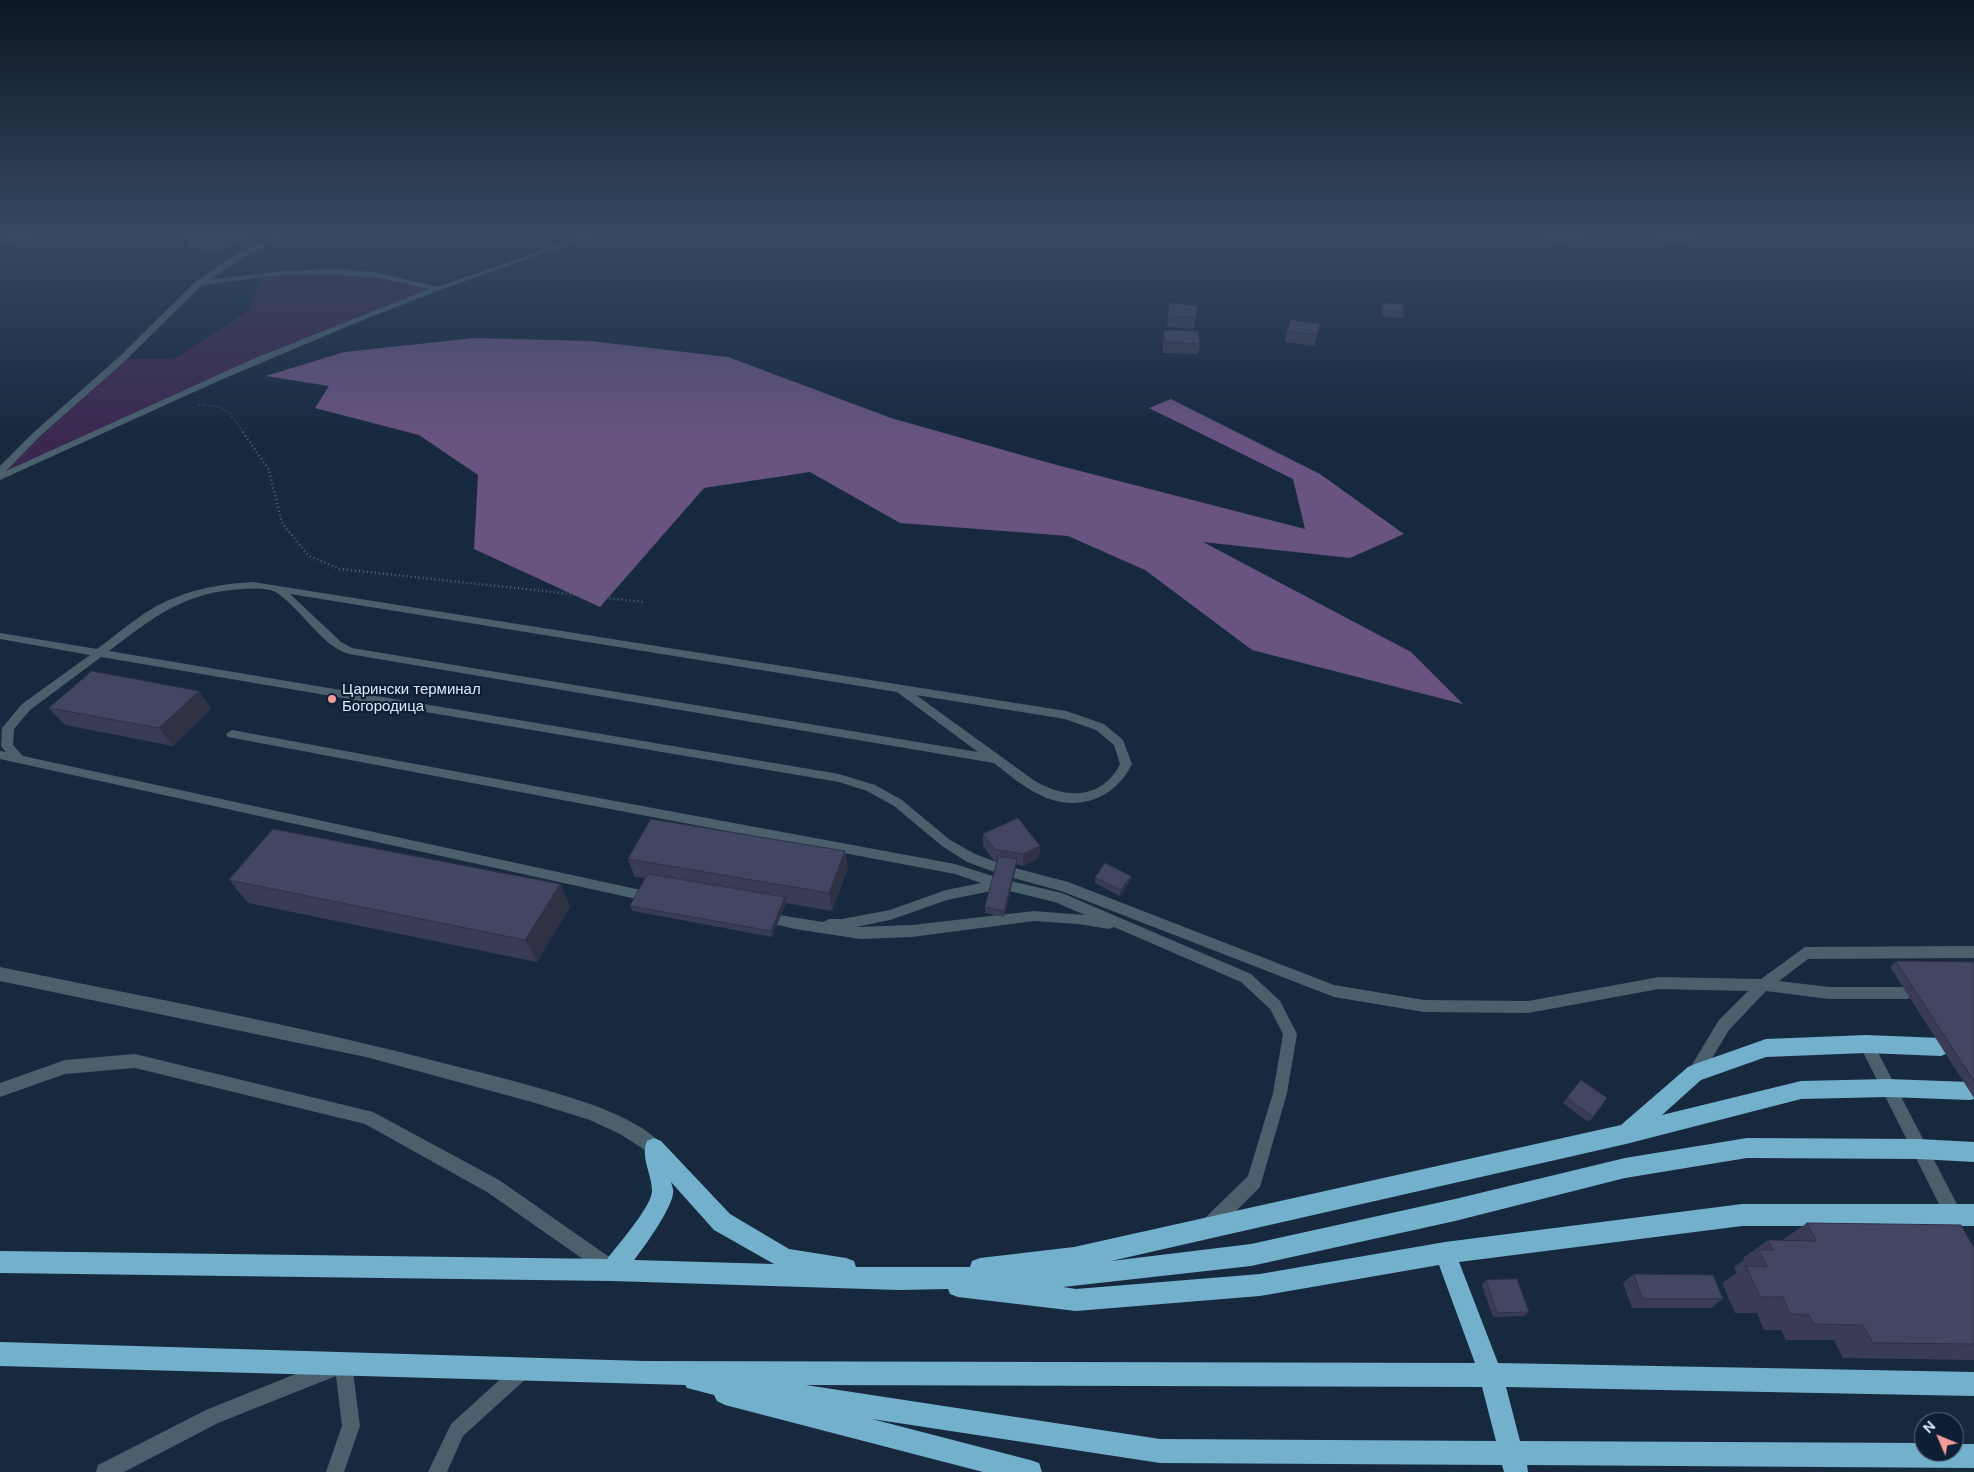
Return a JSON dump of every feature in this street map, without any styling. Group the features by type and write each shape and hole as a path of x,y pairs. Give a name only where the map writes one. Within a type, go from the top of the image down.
{"highway":[{"path":"1626,1134 1695,1073 1766,1048 1866,1044 1941,1047"},
{"path":"900,1279 1074,1258 1626,1134 1801,1090 1888,1088 1970,1092"},
{"path":"612,1270 644,1230 663,1194 654,1148"},
{"path":"654,1148 722,1222 786,1259 900,1279 1076,1300 1260,1285 1445,1253 1742,1215 1962,1220"},
{"path":"0,1262 612,1270 900,1279 1074,1276 1251,1255 1455,1210 1625,1168 1747,1148 1919,1149 1974,1152"},
{"path":"1445,1253 1491,1375 1514,1463"},
{"path":"0,1354 644,1372 1491,1375 1974,1384"},
{"path":"644,1372 1160,1451 1514,1463 1974,1456"},
{"path":"644,1372 1030,1472"}],"street":[{"path":"0,471 37,434 122,358 177,305"},
{"path":"0,477 342,325 396,305"},
{"path":"0,974 366,1050 523,1091 593,1113 626,1128 654,1148"}],"lane":[{"path":"19,759 7,746 8,728 26,707 99,651 154,612 188,596 222,587 253,585 280,590 900,688 1066,715 1100,727 1119,743 1126,764 1120,777 1101,793 1074,798 1050,795 1032,785 900,688"},
{"path":"280,590 336,644 350,650 997,759"},
{"path":"0,636 99,651 839,778 871,788 898,803 952,847 1004,877 1057,897 1246,978 1275,1005 1290,1034 1280,1093 1254,1181 1206,1228"},
{"path":"232,734 955,869 1063,886 1334,991 1424,1006 1528,1007 1659,983 1763,985 1829,993 1907,993"},
{"path":"0,756 641,895"},
{"path":"796,924 842,924 890,915 1004,877"},
{"path":"779,920 860,934 912,931 1034,916 1078,919 1128,928"},
{"path":"1695,1073 1724,1025 1763,985 1806,953 1974,952"},
{"path":"1866,1044 1919,1149 1962,1220"},
{"path":"0,1090 65,1067 135,1060 368,1117 493,1186 612,1270"},
{"path":"105,1472 212,1416 343,1364 351,1426 335,1472"},
{"path":"437,1472 457,1430 524,1369"}],"path":[{"path":"196,405 213,405 227,410 246,435 269,470 282,523 309,556 340,569 644,602"}],"shaded area":[{"path":"251,305 396,305 342,325 0,477 0,471 122,359 174,359 248,311"},
{"path":"475,338 590,341 728,357 891,418 1053,464 1305,529 1293,479 1149,408 1171,399 1320,474 1404,534 1350,558 1203,542 1411,652 1463,704 1252,650 1145,570 1068,536 900,523 810,472 704,488 600,607 474,549 478,475 419,435 315,408 329,386 266,376 344,352"}],"building":[{"path":"1170,305 1197,306 1196,318 1168,316"},
{"path":"1383,305 1402,305 1404,312 1385,311"},
{"path":"1291,320 1320,324 1317,335 1287,331"},
{"path":"1164,330 1198,331 1200,344 1165,342"},
{"path":"92,671 199,691 159,728 49,708"},
{"path":"1018,818 1040,846 1023,854 994,849 983,834"},
{"path":"651,819 845,851 829,893 628,859"},
{"path":"273,829 560,884 525,940 229,880"},
{"path":"999,856 1017,859 1004,911 985,907"},
{"path":"1105,863 1131,876 1121,890 1095,878"},
{"path":"648,874 785,897 771,931 630,906"},
{"path":"1896,961 1974,962 1974,1081"},
{"path":"1581,1080 1607,1098 1593,1117 1567,1098"},
{"path":"1807,1223 1961,1225 1974,1248 1974,1344 1873,1343 1863,1325 1813,1324 1809,1315 1790,1314 1783,1297 1760,1297 1746,1266 1767,1267 1759,1250 1773,1250 1768,1240 1816,1241"},
{"path":"1634,1274 1713,1275 1723,1299 1643,1299"},
{"path":"1517,1279 1529,1312 1497,1313 1486,1280"}],"place":[{"name":"Царински терминал Богородица","path":"332,699"}]}
